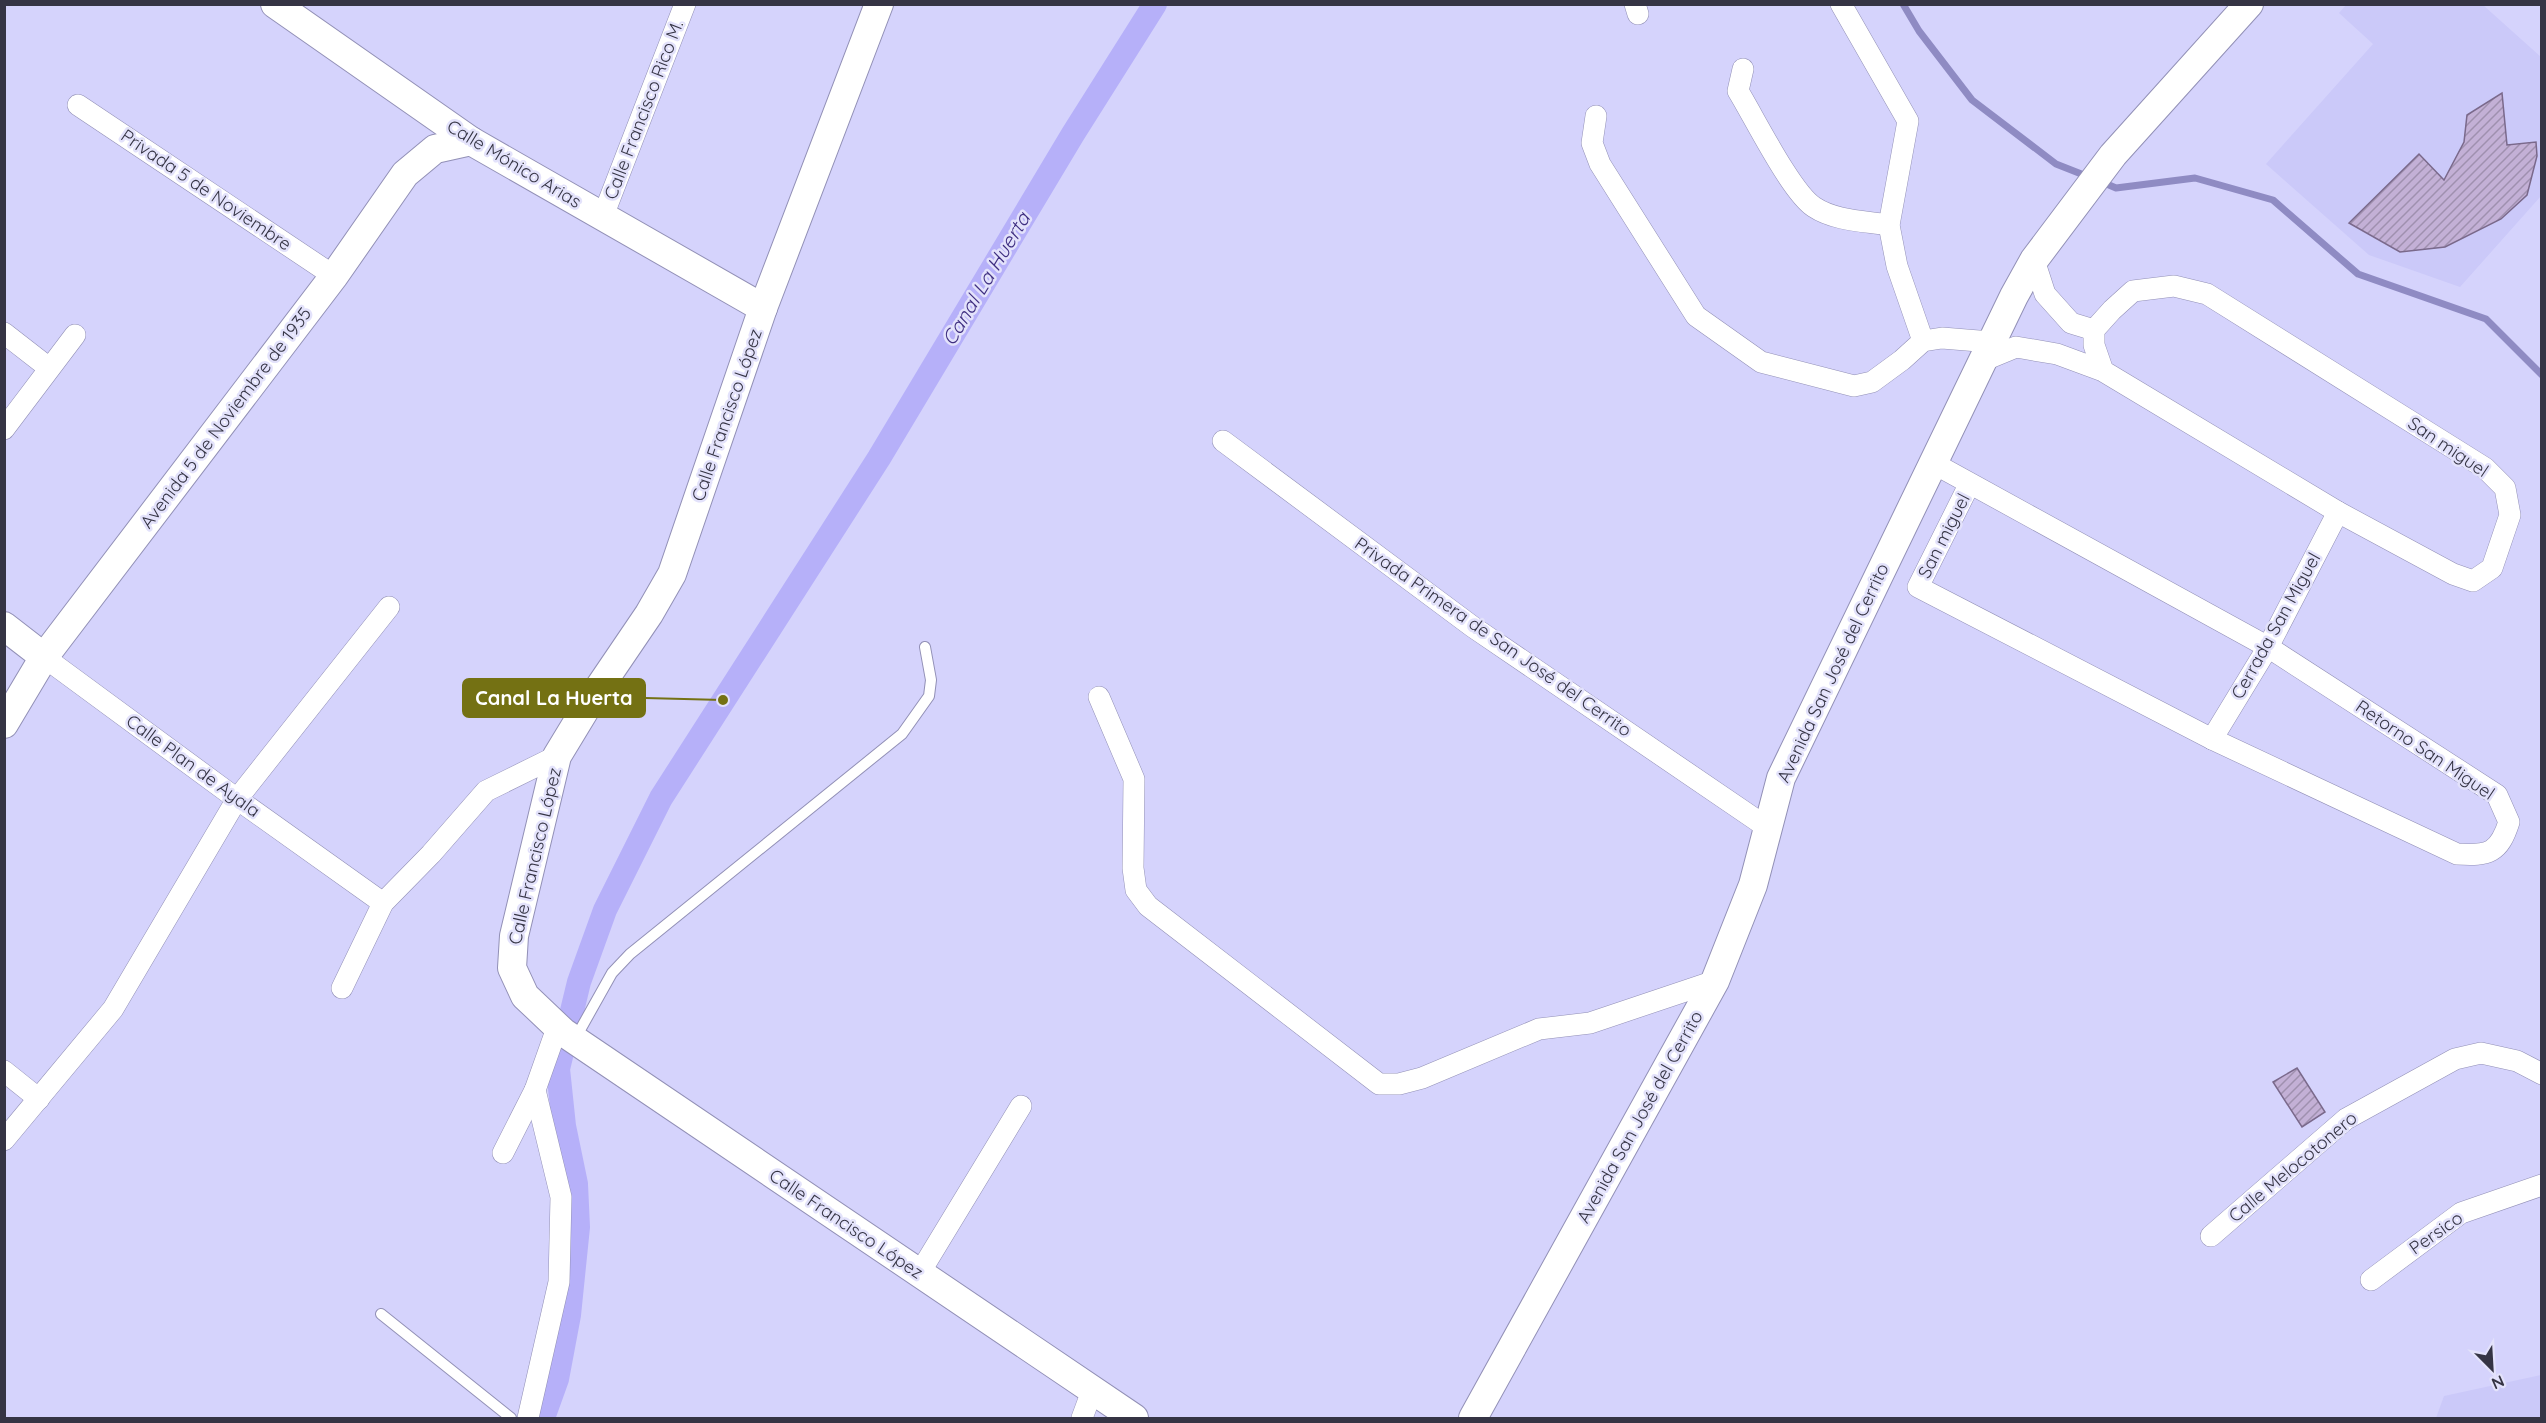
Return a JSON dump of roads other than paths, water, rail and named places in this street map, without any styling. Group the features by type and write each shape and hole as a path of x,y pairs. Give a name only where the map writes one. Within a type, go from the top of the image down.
{"street":[{"name":"Calle Mónico Arias","path":"274,4 471,141 763,308"},
{"name":"Calle Francisco Rico M.","path":"603,216 685,4"},
{"name":"Calle Francisco López","path":"879,4 763,308 672,574 649,614 594,694 557,756 514,936 512,968 525,996 566,1034 1134,1419"},
{"path":"1841,4 1908,121 1889,225 1897,266 1923,341"},
{"name":"Avenida San José del Cerrito","path":"1473,1419 1715,981 1753,885 1781,778 1987,352 2034,261 2112,155 2249,4"},
{"path":"1743,69 1738,91 1793,184 1812,206 1834,216 1889,225"},
{"name":"Privada 5 de Noviembre","path":"78,105 334,276"},
{"path":"1596,116 1592,144 1600,164 1696,316 1761,362 1854,386 1872,382 1923,341 1942,338 1987,352"},
{"name":"Avenida 5 de Noviembre de 1935","path":"4,724 44,657 334,276 405,174 435,149 471,141"},
{"path":"2034,261 2045,294 2072,323 2094,330 2094,345 2103,371"},
{"name":"San miguel","path":"1987,352 2016,347 2057,354 2103,371 2338,512 2453,574 2473,581 2492,568 2510,515 2505,488 2485,468 2207,294 2174,286 2133,291 2094,330"},
{"path":"4,333 49,368"},
{"path":"4,429 75,335"},
{"name":"Privada Primera de San José del Cerrito","path":"1223,441 1473,627 1768,828"},
{"name":"Retorno San Miguel","path":"1918,587 2212,739 2457,854 2482,855 2503,841 2509,822 2497,795 2268,647 1969,485 1933,463"},
{"name":"San miguel","path":"1918,587 1969,485"},
{"name":"Cerrada San Miguel","path":"2212,739 2268,647 2338,512"},
{"path":"4,1140 113,1009 237,800 389,607"},
{"name":"Calle Plan de Ayala","path":"4,626 237,800 384,903"},
{"path":"1099,697 1134,779 1133,868 1136,890 1148,906 1379,1084 1399,1084 1422,1078 1539,1029 1590,1023 1715,981"},
{"path":"342,988 384,903 486,790 557,756"},
{"path":"503,1153 566,1034"},
{"name":"Calle Melocotonero","path":"2211,1236 2346,1119 2455,1059 2481,1053 2517,1061 2541,1074"},
{"path":"4,1071 39,1099"},
{"path":"528,1419 559,1282 561,1208 561,1197 535,1090"},
{"path":"919,1274 1021,1106"},
{"name":"Persico","path":"2371,1280 2461,1213 2541,1185"},
{"path":"1083,1419 1092,1391"}],"lane":[{"path":"566,1034 612,973 630,954 902,734 929,696 932,680 925,647"},
{"path":"381,1314 511,1419"}],"waterway":[{"name":"Canal La Huerta","path":"543,1418 557,1379 569,1315 578,1227 576,1184 564,1126 558,1069 579,982 605,910 661,798 879,458 1073,134 1155,4"},
{"path":"1903,4 1919,31 1972,100 2056,164 2089,177"},
{"path":"2102,182 2116,188 2195,178 2273,200 2358,274 2486,319 2542,375"}],"place":[{"name":"Canal La Huerta","path":"723,700"}]}
